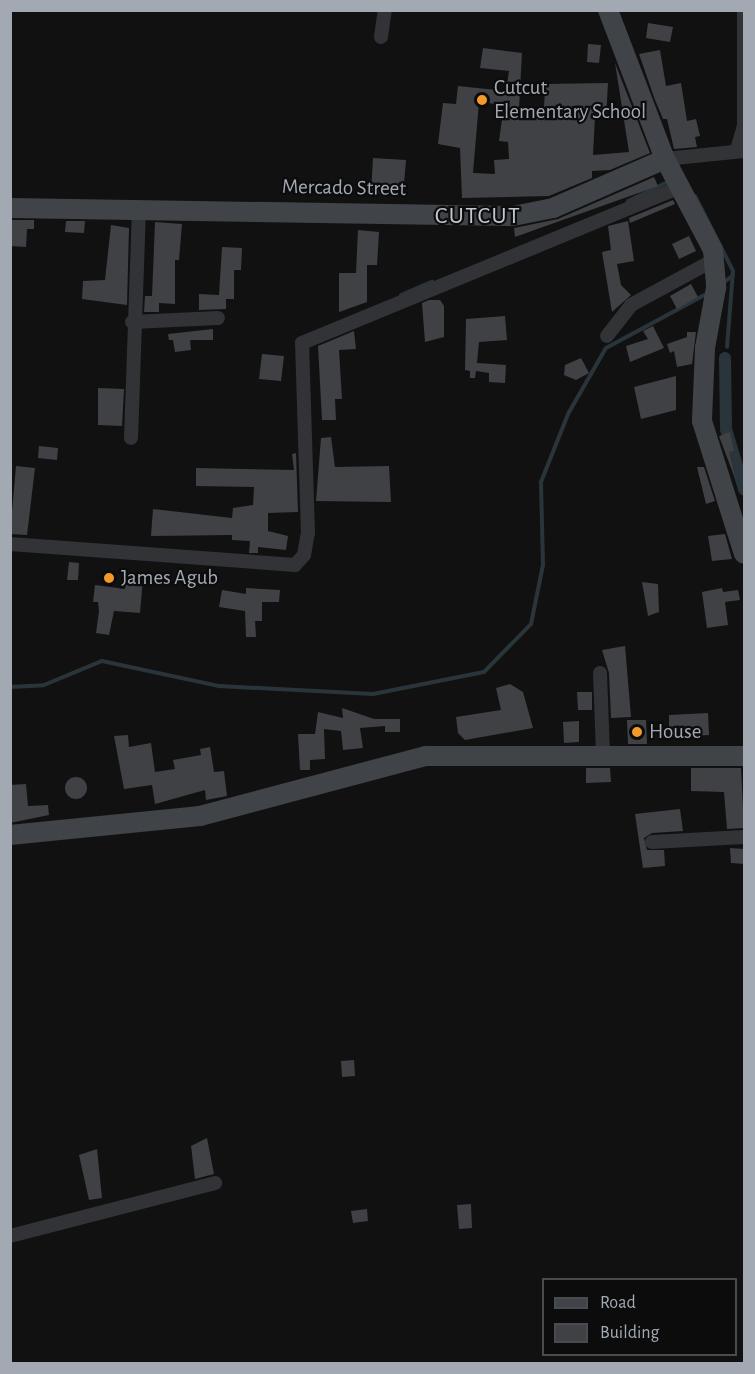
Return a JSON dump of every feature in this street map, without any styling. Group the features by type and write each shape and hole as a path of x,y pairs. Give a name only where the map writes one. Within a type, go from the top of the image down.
{"street":[{"path":"381,37 385,10"},
{"path":"608,10 665,159 707,234 716,288 705,348 702,421 744,554"},
{"path":"665,159 741,150 744,125 744,10"},
{"name":"Mercado Street","path":"10,208 139,207 513,216 553,208 665,159"},
{"path":"10,544 132,550 254,566 295,565 304,555 309,533 302,343 682,186"},
{"path":"131,438 132,322 139,207"},
{"path":"607,336 631,304 712,265"},
{"path":"132,322 218,318"},
{"path":"600,674 603,754"},
{"path":"10,835 200,816 426,756 603,754 744,758"},
{"path":"652,842 744,837"},
{"path":"10,1236 215,1183"}],"building":[{"path":"648,23 673,27 670,42 646,38"},
{"path":"588,44 601,45 599,63 587,62"},
{"path":"483,48 522,53 519,108 544,109 545,84 608,83 606,118 595,117 593,155 629,152 615,63 650,153 610,170 592,171 592,178 549,196 462,198 460,148 438,144 443,103 456,104 458,86 506,91 509,71 480,68","holes":["479,102 504,105 499,141 508,142 509,159 494,160 495,174 473,173"]},
{"path":"660,50 666,86 681,83 687,121 696,119 700,136 695,137 697,147 674,149 667,119 663,119 655,100 639,54"},
{"path":"373,158 406,160 403,196 371,193"},
{"path":"654,177 658,186 515,237 514,228 558,219"},
{"path":"673,200 675,204 630,223 629,218"},
{"path":"10,220 34,220 34,229 27,229 26,247 10,246"},
{"path":"66,221 85,221 84,233 65,232"},
{"path":"628,221 634,261 617,264 621,285 631,295 612,312 602,252 611,250 608,226"},
{"path":"155,222 182,224 179,260 175,260 175,304 159,303 159,312 144,312 145,296 152,296"},
{"path":"111,225 129,228 127,305 82,299 83,281 105,280"},
{"path":"358,230 379,232 377,265 367,265 367,302 339,312 339,273 356,273"},
{"path":"689,236 696,251 679,259 672,244"},
{"path":"222,247 242,248 241,270 234,270 234,299 226,299 226,309 199,310 199,294 219,295"},
{"path":"691,284 698,297 677,309 670,296"},
{"path":"429,300 440,300 444,306 444,337 425,342 422,303"},
{"path":"505,316 507,340 479,342 477,363 506,365 505,383 489,382 489,373 476,371 475,378 470,378 470,371 465,370 466,319"},
{"path":"653,326 664,348 630,362 626,346 648,339 643,331"},
{"path":"213,329 213,340 190,340 191,350 175,352 173,340 169,340 168,334"},
{"path":"354,331 356,349 339,350 342,399 335,399 336,420 322,420 318,346"},
{"path":"687,332 696,332 692,364 677,367 674,351 670,353 667,344 687,337"},
{"path":"262,354 284,356 281,381 259,379"},
{"path":"581,358 589,373 576,380 564,375 565,365"},
{"path":"676,376 676,410 641,419 634,387"},
{"path":"98,388 124,389 122,426 98,425"},
{"path":"730,432 734,451 729,452 736,481 719,436"},
{"path":"331,437 335,467 389,466 391,502 316,501 321,438"},
{"path":"39,446 58,448 57,460 38,458"},
{"path":"296,453 298,512 268,513 268,531 288,536 286,550 258,547 258,553 249,553 250,541 232,540 232,535 151,536 153,509 232,518 233,508 253,505 254,487 196,486 196,468 294,470 292,454"},
{"path":"16,466 35,468 27,535 10,534"},
{"path":"697,467 704,467 715,501 706,504"},
{"path":"725,534 732,559 712,561 708,536"},
{"path":"69,562 79,563 78,580 67,580"},
{"path":"126,576 143,578 140,613 114,611 109,635 96,633 99,611 98,602 93,602 95,585 125,589"},
{"path":"642,582 658,584 659,612 648,616"},
{"path":"246,588 280,590 279,602 262,602 262,621 255,621 256,637 246,637 245,611 219,607 222,590 246,594"},
{"path":"722,588 723,592 738,590 740,600 725,602 728,625 707,628 702,592"},
{"path":"625,646 631,717 611,718 609,673 602,650"},
{"path":"510,684 523,692 533,728 465,740 458,733 456,717 501,710 496,688"},
{"path":"577,692 592,692 592,710 578,710"},
{"path":"342,708 374,719 400,719 400,732 385,732 385,726 360,728 363,748 343,750 341,731 324,729 325,759 310,760 310,770 300,770 298,734 315,734 318,712 343,718"},
{"path":"708,713 709,735 669,737 669,715"},
{"name":"House","path":"627,720 646,720 647,744 628,744"},
{"path":"579,721 579,742 564,743 563,722"},
{"path":"128,735 129,747 151,743 155,772 175,769 173,760 201,755 200,749 210,747 214,772 224,771 227,796 206,800 205,790 155,804 152,785 124,789 114,736"},
{"path":"586,768 610,768 611,782 586,783"},
{"path":"691,768 741,768 744,828 727,829 724,792 691,791"},
{"path":"76,777 84,780 87,788 84,796 76,799 68,796 65,788 68,780"},
{"path":"26,784 28,806 48,805 49,815 10,823 10,785"},
{"path":"680,809 683,831 652,833 644,838 647,850 664,850 665,866 643,868 635,814"},
{"path":"730,848 744,849 744,864 731,863"},
{"path":"354,1060 355,1076 342,1077 341,1061"},
{"path":"207,1138 214,1174 195,1179 191,1146"},
{"path":"97,1149 102,1198 89,1200 79,1155"},
{"path":"471,1204 472,1228 459,1229 457,1205"},
{"path":"367,1209 368,1221 353,1223 351,1211"}],"waterway":[{"path":"628,201 668,182"},
{"path":"695,196 733,271 727,347"},
{"path":"722,284 733,275"},
{"path":"401,295 432,282"},
{"path":"10,687 44,685 102,661 219,686 373,694 484,672 531,624 543,565 541,482 568,414 606,348 708,293"},
{"path":"725,358 726,429 744,489"}],"place":[{"name":"Cutcut Elementary School","path":"482,100"},
{"name":"James Agub","path":"109,578"},
{"name":"House","path":"637,732"}],"district":[{"name":"CUTCUT","path":"478,217"}]}
